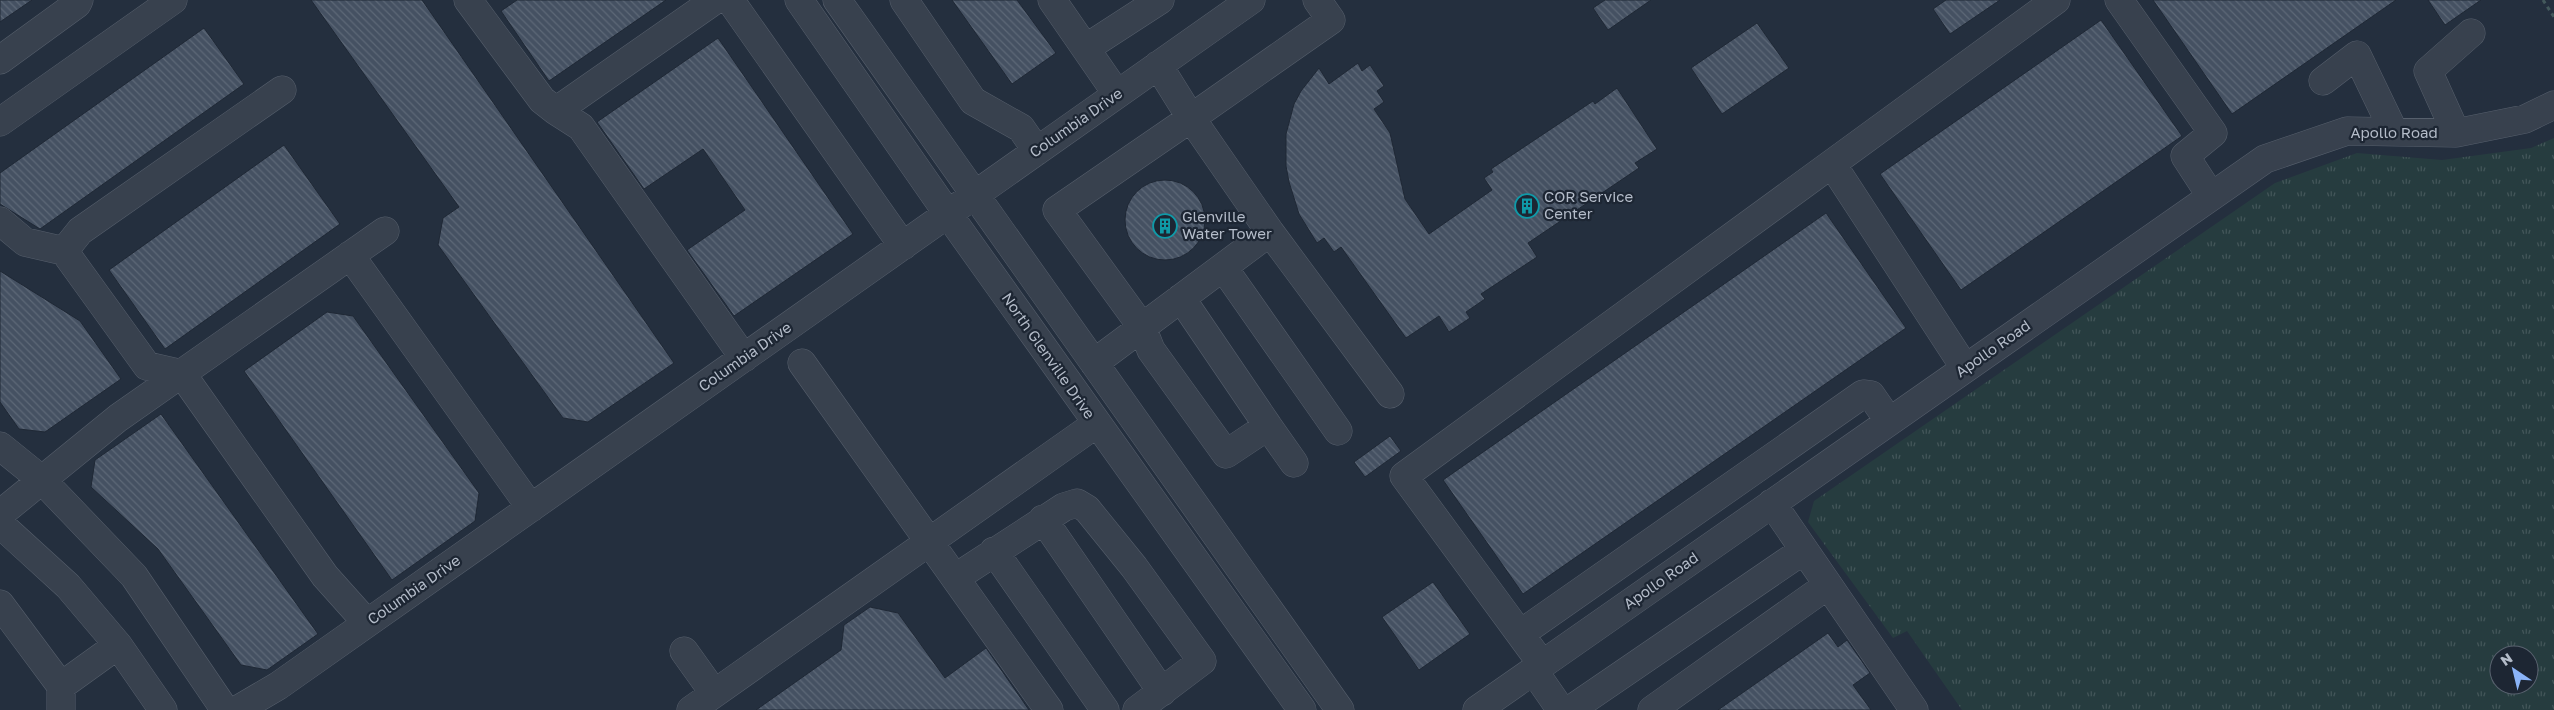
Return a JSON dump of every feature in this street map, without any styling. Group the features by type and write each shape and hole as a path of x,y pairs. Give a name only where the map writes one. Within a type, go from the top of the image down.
{"street":[{"path":"0,60 77,4 79,0"},
{"path":"0,122 173,0"},
{"path":"468,0 542,100 581,127 744,358"},
{"path":"556,111 715,0"},
{"path":"730,0 903,246"},
{"name":"North Glenville Drive","path":"799,0 1181,544 1302,710"},
{"path":"837,0 1340,710"},
{"path":"904,0 973,101 1021,128 1037,151"},
{"path":"1052,0 1117,94"},
{"path":"1086,48 1160,0"},
{"name":"Columbia Drive","path":"237,710 278,686 368,623 1251,0"},
{"path":"1268,426 1226,454 1151,350 1142,327 1057,210 1331,20 1317,0"},
{"path":"1561,710 1520,634 1404,476 2056,0"},
{"path":"2119,0 2213,133 2185,156 2211,196"},
{"path":"2456,133 2428,71 2471,33"},
{"path":"2323,81 2357,55 2394,132"},
{"path":"1158,66 1191,118 1270,232 1390,394"},
{"path":"64,251 80,231 282,90"},
{"name":"Apollo Road","path":"1477,710 2265,159 2347,131 2456,133 2524,120 2554,105"},
{"path":"1832,164 1965,368"},
{"path":"0,222 25,242 64,251 146,366 182,374 326,576 368,623"},
{"path":"0,514 118,418 385,231"},
{"path":"1094,363 1270,232"},
{"path":"350,255 531,508"},
{"path":"1223,267 1338,431"},
{"path":"1181,298 1294,463"},
{"path":"802,363 1049,710"},
{"path":"1520,634 1863,394 1871,395 1890,421"},
{"path":"691,710 1096,424"},
{"path":"0,446 42,480 134,576 225,710"},
{"path":"1728,487 1750,520"},
{"path":"955,578 1064,507 1078,503 1087,509 1134,567 1202,661 1137,710"},
{"path":"1772,503 1914,710"},
{"path":"1043,519 1162,692"},
{"path":"0,524 68,586 118,645 157,708"},
{"path":"1181,544 1209,524"},
{"path":"1570,710 1804,550"},
{"path":"994,551 1105,710"},
{"path":"1652,710 1828,585"},
{"path":"0,604 61,698 118,645"},
{"path":"684,651 714,694"}],"path":[{"path":"2542,0 2554,17"}],"green space":[{"path":"2554,138 2554,710 1962,710 1907,631 1893,638 1808,522 1814,501 2275,183 2357,153 2442,160 2531,148"}],"building":[{"path":"0,0 32,0 0,22"},
{"path":"311,0 422,0 674,363 588,422 563,418 438,245 443,218 459,207"},
{"path":"517,0 666,0 549,81 501,11"},
{"path":"952,0 1017,0 1056,53 1012,84"},
{"path":"1605,0 1651,0 1608,30 1593,8"},
{"path":"1946,0 2000,0 1950,34 1933,9"},
{"path":"2153,0 2396,0 2232,114"},
{"path":"2428,0 2481,0 2445,25"},
{"path":"2101,20 2182,136 1961,290 1880,174"},
{"path":"1757,23 1789,68 1722,114 1691,68"},
{"path":"204,28 244,84 40,229 0,204 0,173"},
{"path":"718,38 853,234 734,316 687,250 745,210 703,149 644,189 597,122"},
{"name":"COR Service Center","path":"1358,63 1362,71 1370,65 1384,86 1377,91 1384,102 1374,109 1390,133 1405,199 1429,234 1492,190 1484,178 1493,172 1491,169 1593,101 1595,104 1617,88 1657,149 1635,163 1639,168 1528,243 1537,257 1481,294 1485,299 1466,312 1470,318 1449,332 1439,316 1406,338 1341,247 1334,252 1324,238 1317,243 1299,214 1286,166 1286,134 1294,104 1301,91 1319,68 1329,84"},
{"path":"284,145 340,224 165,349 109,270"},
{"name":"Glenville Water Tower","path":"1165,180 1180,183 1193,192 1202,205 1205,220 1202,235 1193,248 1180,257 1165,260 1150,257 1137,248 1128,235 1125,220 1128,205 1137,192 1150,183"},
{"path":"1826,213 1906,328 1523,594 1443,480"},
{"path":"0,271 80,321 121,379 45,432 19,429 0,402"},
{"path":"327,312 353,316 479,493 475,521 392,580 244,371"},
{"path":"161,414 318,634 267,670 241,665 158,549 91,487 95,460"},
{"path":"1390,436 1401,451 1365,477 1354,462"},
{"path":"1433,582 1470,634 1419,670 1382,617"},
{"path":"870,607 898,613 945,678 986,648 1029,710 756,710 841,650 844,625"},
{"path":"1828,633 1838,647 1847,640 1870,673 1853,685 1871,710 1718,710"}],"place":[{"name":"COR Service Center","path":"1527,206"},
{"name":"Glenville Water Tower","path":"1165,226"}]}
